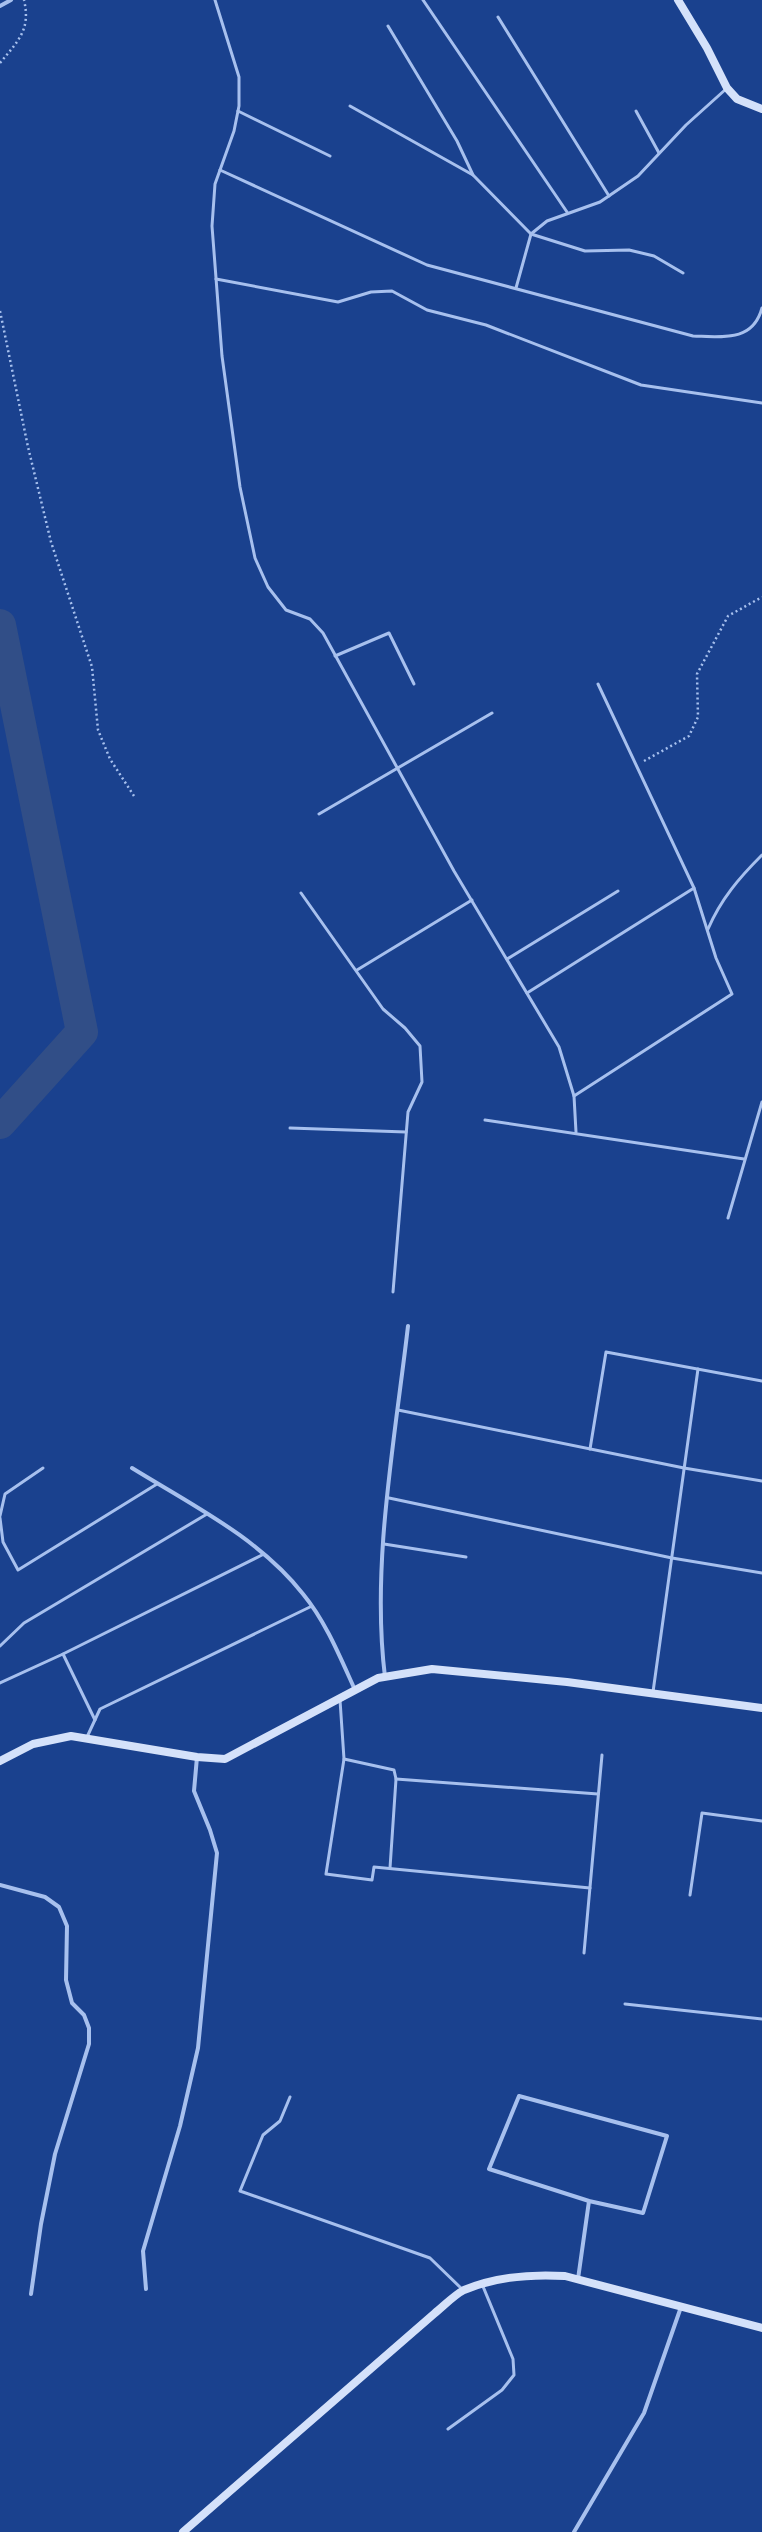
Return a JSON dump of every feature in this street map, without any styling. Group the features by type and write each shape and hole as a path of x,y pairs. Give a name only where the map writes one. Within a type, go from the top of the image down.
{"street":[{"path":"0,6 11,0"},
{"path":"678,0 707,48 727,88 737,99 762,109"},
{"path":"385,1677 380,1636 384,1544 408,1326"},
{"path":"132,1468 207,1514 265,1553 303,1593 312,1606 325,1626 355,1690"},
{"path":"0,1761 33,1744 71,1736 197,1757 224,1759 355,1690 385,1677 432,1669 652,1693 762,1708"},
{"path":"146,2288 143,2251 180,2126 198,2048 217,1853 210,1830 194,1791 197,1757"},
{"path":"0,1885 45,1897 59,1907 67,1926 66,1980 72,2003 84,2015 89,2028 89,2044 55,2154 41,2224 31,2294"},
{"path":"518,2096 667,2136 643,2213 589,2201 489,2169 518,2096"},
{"path":"578,2280 589,2201"},
{"path":"183,2532 463,2291 482,2284 533,2274 578,2280 762,2328"},
{"path":"574,2532 644,2413 682,2307"}],"lane":[{"path":"215,0 239,77 238,111 215,184 212,226 222,356 240,487 255,558 268,587 286,610 310,619 323,633 472,900 559,1046 574,1096 576,1132"},
{"path":"423,0 567,212"},
{"path":"498,17 609,196"},
{"path":"388,26 457,141 473,175"},
{"path":"516,288 531,234 547,221 567,212 600,202 638,176 686,125 727,88"},
{"path":"350,106 473,175 531,234 585,251 629,250 654,256 683,273"},
{"path":"636,110 659,153"},
{"path":"238,111 330,156"},
{"path":"220,170 427,265 694,336 726,337 749,331 758,321 762,308"},
{"path":"216,279 338,302 371,292 392,291 427,310 486,325 641,385 762,403"},
{"path":"336,656 389,633 414,684"},
{"path":"574,1096 732,994 716,958 694,888 598,684"},
{"path":"319,814 492,712"},
{"path":"708,929 718,906 737,881 762,855"},
{"path":"527,993 694,888"},
{"path":"507,959 618,891"},
{"path":"301,893 357,970 383,1009 405,1028 420,1046 422,1082 408,1112 393,1292"},
{"path":"357,970 472,900"},
{"path":"728,1218 744,1159 762,1102"},
{"path":"485,1120 576,1132 610,1139 744,1159"},
{"path":"290,1128 406,1132"},
{"path":"590,1449 606,1352 762,1381"},
{"path":"652,1693 698,1369"},
{"path":"398,1410 684,1468 762,1482"},
{"path":"43,1468 5,1494 0,1517 3,1542 18,1570 158,1484"},
{"path":"388,1498 672,1558 762,1573"},
{"path":"0,1646 24,1624 207,1514"},
{"path":"384,1544 466,1557"},
{"path":"0,1683 63,1654 265,1553"},
{"path":"86,1739 100,1709 312,1606"},
{"path":"63,1654 95,1720"},
{"path":"340,1698 344,1759 326,1874 372,1880 374,1867 590,1888"},
{"path":"584,1954 602,1755"},
{"path":"344,1759 394,1770 396,1779 390,1868"},
{"path":"396,1779 598,1794"},
{"path":"690,1895 702,1813 762,1821"},
{"path":"625,2004 762,2019"},
{"path":"290,2097 280,2121 263,2135 240,2191 430,2258 463,2291"},
{"path":"448,2429 502,2390 514,2375 513,2359 482,2284"}],"path":[{"path":"0,63 24,32 28,16 24,0"},
{"path":"0,311 28,447 51,542 92,667 98,730 110,759 134,796"},
{"path":"637,766 689,736 698,717 697,674 728,616 762,597"}],"waterway":[{"path":"0,625 82,1032 0,1123"}]}
